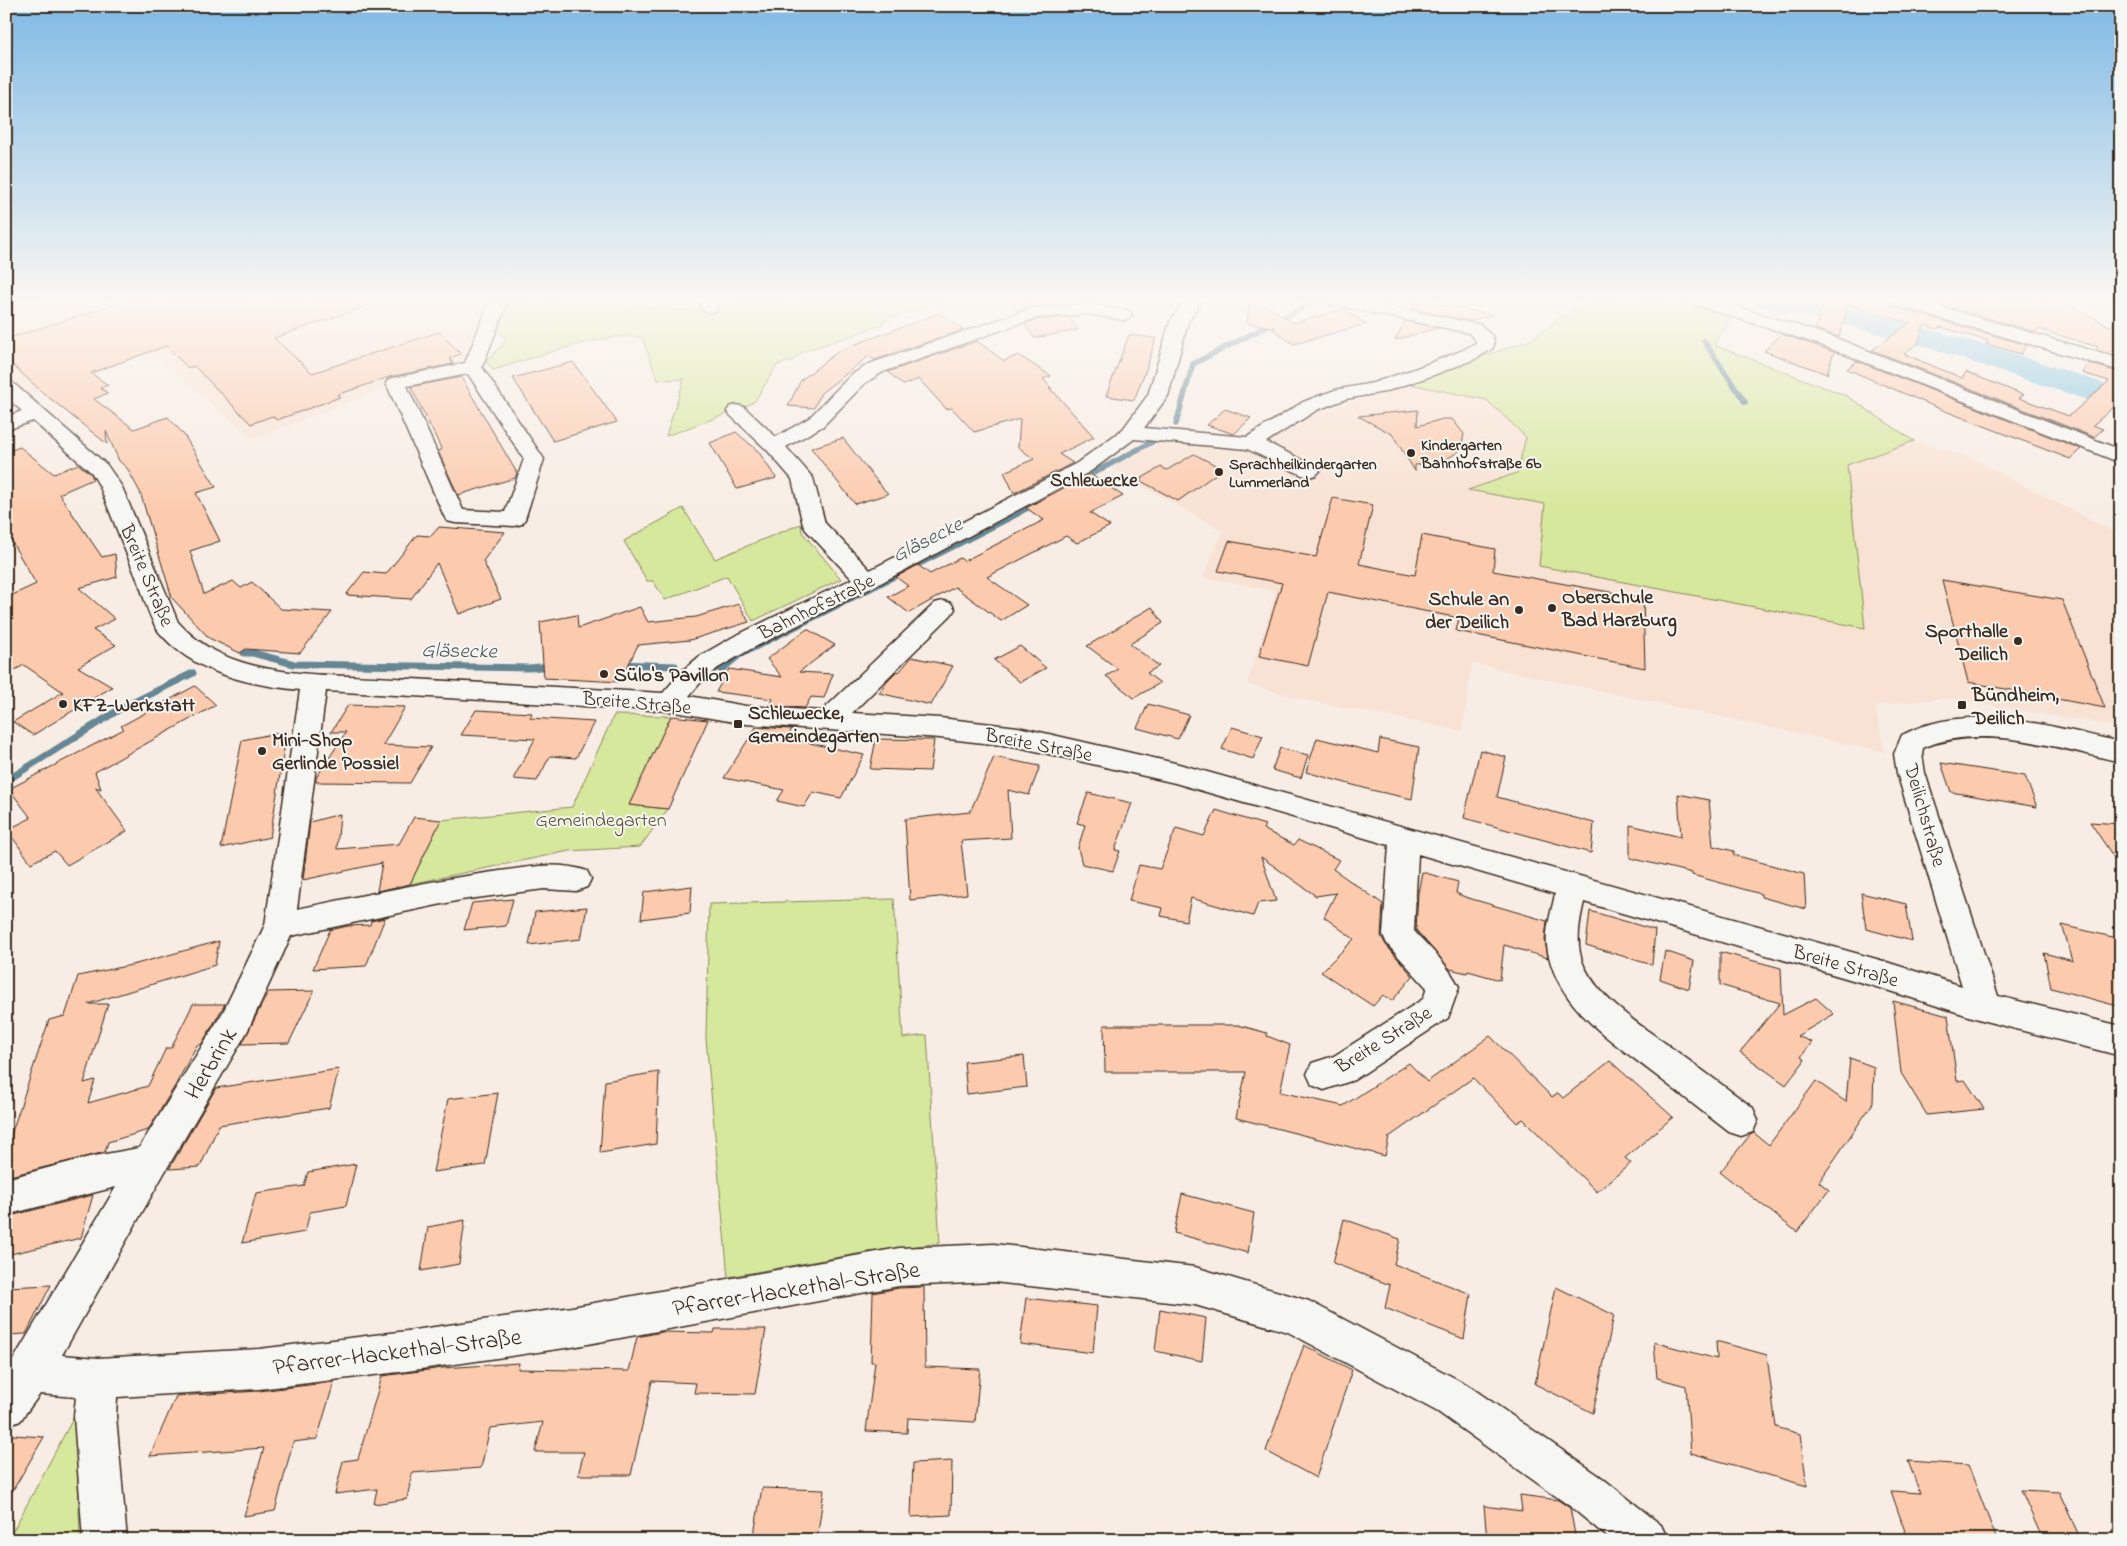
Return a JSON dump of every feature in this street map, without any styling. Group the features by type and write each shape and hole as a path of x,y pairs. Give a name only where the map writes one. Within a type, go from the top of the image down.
{"street":[{"path":"448,372 396,383 455,516 514,518 534,459 476,372"},
{"path":"774,446 816,422 834,406 858,379 869,372"},
{"name":"Bahnhofstraße","path":"668,702 692,676 709,662 742,643 867,581 1084,467 1130,433 1158,396 1165,372"},
{"path":"1250,443 1310,406 1342,394 1377,388 1421,372"},
{"path":"1907,372 2121,456"},
{"name":"Breite Straße","path":"6,387 100,470 106,479 167,626 174,636 208,659 256,676 314,682 668,702 746,714 940,728 1018,737 1176,773 1880,974 1985,1007 2121,1041"},
{"path":"737,410 774,446 802,478 814,525 867,581"},
{"path":"6,424 37,413"},
{"path":"1130,433 1250,443 1309,471"},
{"path":"828,720 943,609"},
{"name":"Herbrink","path":"6,1407 30,1373 150,1163 235,1022 280,925 314,682"},
{"name":"Deilichstraße","path":"1985,1007 1911,773 1908,754 1912,742 1924,734 1946,729 1970,727 2004,729 2121,752"},
{"name":"Breite Straße","path":"1324,1074 1342,1068 1437,1008 1443,987 1437,977 1398,935 1404,838"},
{"path":"280,925 462,888 544,876 576,879"},
{"path":"1572,886 1563,944 1566,960 1576,980 1602,1012 1623,1030 1742,1120"},
{"path":"6,1197 89,1175 150,1163"},
{"name":"Pfarrer-Hackethal-Straße","path":"30,1373 98,1378 259,1368 407,1351 572,1327 899,1267 994,1263 1195,1286 1295,1315 1452,1398 1586,1492 1646,1540"},
{"path":"98,1378 95,1416 105,1540"}],"shaded area":[{"path":"6,372 94,372 26,397 6,376"},
{"path":"173,372 448,372 396,383 254,439"},
{"name":"Schule an der Deilich","path":"1405,383 1487,400 1526,437 1517,473 1469,490 1546,504 1864,628 1847,465 1914,441 1971,458 2121,536 2121,727 1946,698 1875,706 1885,752 1472,663 1462,731 1298,698 1247,684 1276,591 1203,577 1223,531 1111,468 1166,439 1249,446 1313,411 1326,411"}],"green space":[{"path":"655,372 773,372 755,401 743,408 666,436 684,379 658,380"},
{"path":"1437,372 1785,372 1847,396 1914,441 1847,465 1865,628 1539,566 1545,504 1468,490 1517,473 1526,437 1487,400 1405,383"},
{"path":"683,508 715,559 801,524 802,532 841,579 753,621 727,576 665,600 653,581 647,581 624,541"},
{"name":"Gemeindegarten","path":"614,715 671,716 629,805 668,809 640,847 569,851 410,884 441,820 572,807"},
{"path":"894,899 903,1038 927,1035 940,1243 868,1252 728,1277 706,1038 709,904"},
{"path":"76,1413 80,1540 8,1540"}],"building":[{"path":"20,372 93,372 91,373 108,385 100,388 108,393 94,399 134,429 168,417 184,435 216,487 196,493 220,541 190,551 204,594 233,581 241,588 252,582 281,609 332,612 300,653 246,649 240,653 209,638 172,598 140,492 127,468 119,461 106,431 107,444"},
{"path":"200,372 413,372 389,377 337,395 340,397 277,420 272,416 251,424"},
{"path":"535,372 580,372 617,422 553,441 513,378"},
{"path":"811,372 848,372 821,393 814,408 788,406 801,380"},
{"path":"888,372 1045,372 1051,376 1043,379 1052,389 1049,389 1055,393 1094,437 1059,454 1073,463 1014,493 1004,472 1034,459 1018,447 1020,419 974,432 952,408 946,409 919,379 903,385"},
{"path":"1115,372 1145,372 1134,400 1106,396"},
{"path":"1854,372 1885,372 2081,449 2070,459 1940,409"},
{"path":"1929,372 1948,372 1962,378 1966,372 2024,395 2019,398 2069,416 2109,381 2083,372 2121,373 2121,401 2093,425 2103,429 2094,437"},
{"path":"461,377 517,473 515,478 458,495 438,451 442,450 411,387"},
{"path":"1225,409 1251,418 1234,434 1207,425"},
{"path":"1418,410 1417,426 1443,419 1452,419 1464,434 1461,449 1458,452 1440,463 1415,465 1415,471 1392,434 1358,416"},
{"path":"736,432 758,451 776,478 737,489 710,443"},
{"path":"843,438 888,494 855,504 811,448"},
{"path":"20,447 54,474 78,464 91,474 93,479 59,494 102,557 115,554 117,577 79,588 115,619 93,630 116,645 78,667 112,687 33,735 13,722 63,692 24,665 6,675 6,598 36,584 6,532 6,452"},
{"path":"1194,454 1223,469 1178,501 1139,480 1161,467 1167,470"},
{"path":"1090,474 1123,496 1090,513 1110,526 1077,543 1066,536 987,577 1027,605 1001,621 955,587 909,613 888,597 908,586 896,577 918,565 930,574 960,558 964,561 1044,520 1026,508"},
{"path":"1333,498 1373,505 1359,564 1415,575 1422,535 1495,549 1493,571 1643,598 1645,668 1456,631 1459,618 1328,592 1308,666 1259,656 1282,583 1218,571 1229,541 1316,557"},
{"path":"439,527 505,532 483,561 501,599 459,614 437,563 411,599 346,595 364,572 386,574 417,535 431,536"},
{"name":"Sporthalle Deilich","path":"1942,580 2062,600 2105,708 1968,682"},
{"path":"739,604 749,622 690,640 638,645 620,682 544,678 540,622 577,615 578,628 640,607 648,622 696,617"},
{"path":"1152,607 1163,623 1130,644 1159,666 1147,673 1160,683 1134,698 1106,676 1118,669 1087,646"},
{"path":"807,629 835,645 799,672 833,674 824,698 811,697 805,708 769,706 773,699 716,692 729,669 782,677 767,659"},
{"path":"1020,646 1046,668 1020,682 994,660"},
{"path":"912,657 953,666 931,705 879,693 886,682 897,671 899,672"},
{"path":"195,686 216,705 95,772 101,789 95,787 127,831 67,865 55,851 31,863 7,830 31,818 9,789 124,729 121,726"},
{"path":"1148,704 1189,715 1178,739 1137,728"},
{"path":"348,705 405,707 383,745 431,747 410,783 316,782 316,778 346,732 331,732"},
{"path":"476,710 532,713 530,718 594,722 576,758 550,756 537,781 513,779 535,739 461,735"},
{"path":"671,716 708,720 668,809 629,805"},
{"path":"756,727 792,729 787,738 864,755 841,798 813,792 804,807 777,801 784,790 724,778"},
{"path":"1232,727 1263,736 1253,759 1222,749"},
{"path":"287,731 270,837 221,848 242,740"},
{"path":"1317,738 1378,753 1380,739 1419,747 1412,799 1306,772"},
{"path":"876,739 934,740 930,771 870,769"},
{"path":"1280,748 1308,755 1301,778 1272,770"},
{"path":"1480,750 1506,757 1497,797 1594,823 1591,853 1464,818"},
{"path":"994,757 1040,766 1029,795 1008,790 1011,838 961,841 967,894 910,900 905,819 970,812"},
{"path":"1941,763 2025,776 2037,807 1951,792"},
{"path":"1088,793 1132,803 1115,850 1120,851 1113,871 1082,864 1078,848 1085,825 1077,823"},
{"path":"1678,794 1709,800 1713,846 1734,851 1734,855 1804,874 1806,909 1761,897 1761,894 1692,875 1692,873 1630,858 1630,825 1681,837"},
{"path":"1216,810 1265,825 1263,829 1294,845 1298,840 1339,860 1333,869 1383,904 1381,936 1386,945 1413,976 1392,1001 1383,995 1373,1006 1321,972 1354,939 1324,917 1336,893 1316,896 1261,857 1276,901 1258,903 1253,916 1191,898 1186,921 1161,916 1163,908 1129,901 1139,865 1160,869 1176,828 1204,836"},
{"path":"340,814 337,849 399,844 414,817 441,820 410,884 377,891 382,863 303,880 310,822"},
{"path":"2090,822 2121,824 2121,868"},
{"path":"1422,872 1458,882 1456,893 1465,897 1547,921 1545,940 1548,958 1504,945 1500,980 1468,971 1467,973 1450,969 1416,930 1418,893"},
{"path":"692,886 690,913 641,919 644,892"},
{"path":"1861,893 1906,904 1912,941 1866,929"},
{"path":"513,899 506,926 464,930 472,903"},
{"path":"587,907 581,939 529,945 535,912"},
{"path":"1590,911 1655,930 1652,965 1586,945"},
{"path":"385,918 366,966 313,969 330,930 348,926 370,925 371,921"},
{"path":"2062,925 2121,939 2121,1007 2051,988 2044,953 2073,961"},
{"path":"219,941 215,965 88,1004 108,1004 84,1083 95,1080 88,1103 148,1086 166,1048 171,1048 193,1004 225,1004 201,1045 197,1045 148,1130 108,1142 105,1152 6,1177 6,1150 49,1020 65,1016 78,976 136,964"},
{"path":"1665,951 1694,961 1689,989 1660,979"},
{"path":"1720,952 1781,968 1783,1015 1816,998 1834,1014 1797,1036 1812,1042 1801,1057 1805,1060 1786,1085 1740,1052 1780,1003 1720,985"},
{"path":"314,991 289,1043 242,1044 268,992"},
{"path":"1893,1001 1948,1016 1957,1081 1965,1080 1984,1109 1927,1115 1901,1073"},
{"path":"1104,1025 1238,1025 1267,1033 1267,1036 1290,1045 1280,1092 1343,1106 1409,1063 1427,1082 1490,1036 1552,1097 1558,1093 1563,1098 1610,1061 1673,1117 1625,1158 1631,1163 1597,1192 1523,1119 1517,1123 1473,1078 1389,1137 1385,1156 1236,1118 1246,1072 1105,1072"},
{"path":"1024,1056 1027,1087 967,1094 964,1062"},
{"path":"1850,1058 1874,1067 1873,1103 1819,1182 1829,1190 1797,1232 1720,1172 1750,1135 1754,1133 1769,1145 1816,1081 1846,1102"},
{"path":"339,1069 329,1108 219,1125 200,1167 169,1169 216,1088"},
{"path":"659,1072 656,1144 600,1153 605,1081"},
{"path":"498,1093 485,1165 433,1172 448,1099"},
{"path":"356,1164 346,1206 310,1212 305,1232 242,1243 256,1193 304,1186 308,1172"},
{"path":"1182,1194 1254,1213 1248,1253 1174,1233"},
{"path":"93,1195 81,1238 6,1255 6,1217"},
{"path":"1344,1219 1400,1239 1394,1264 1471,1294 1464,1339 1385,1308 1390,1285 1333,1263"},
{"path":"465,1220 459,1264 421,1271 428,1227"},
{"path":"51,1285 26,1334 6,1335 6,1287"},
{"path":"924,1287 925,1367 980,1369 975,1422 908,1418 907,1433 866,1431 875,1362 871,1362 873,1293 899,1288"},
{"path":"1556,1287 1614,1315 1593,1413 1535,1384"},
{"path":"1026,1298 1097,1306 1093,1353 1020,1344"},
{"path":"1160,1309 1206,1318 1202,1361 1155,1351"},
{"path":"715,1329 766,1329 755,1394 694,1393 696,1383 652,1381 631,1475 578,1475 584,1452 535,1452 543,1422 490,1428 481,1468 412,1473 407,1499 374,1504 377,1489 335,1494 343,1461 358,1459 382,1376 443,1368 519,1363 518,1369 629,1371 637,1337 662,1332 714,1333"},
{"path":"1716,1341 1767,1355 1776,1427 1800,1434 1807,1486 1691,1453 1686,1386 1657,1378 1654,1342 1717,1359"},
{"path":"1304,1345 1352,1370 1316,1478 1266,1451"},
{"path":"334,1382 317,1439 293,1442 275,1511 244,1516 264,1448 150,1456 176,1396 259,1391"},
{"path":"13,1435 44,1437 6,1502 6,1445"},
{"path":"952,1461 951,1515 911,1517 913,1463"},
{"path":"1908,1461 1968,1465 1997,1540 1908,1540 1891,1491 1920,1493"},
{"path":"762,1488 824,1490 817,1540 753,1540"},
{"path":"2021,1490 2059,1492 2081,1540 2043,1540"},
{"path":"1520,1495 1558,1500 1570,1508 1576,1540 1487,1540 1484,1506 1522,1511"}],"waterway":[{"name":"Gläsecke","path":"1176,424 1191,372"},
{"path":"1725,372 1745,402"},
{"path":"2038,372 2121,401"},
{"name":"Gläsecke","path":"1082,479 1152,442"},
{"name":"Gläsecke","path":"1016,514 1035,504"},
{"name":"Gläsecke","path":"721,670 739,655 1018,513"},
{"name":"Gläsecke","path":"244,653 253,653 294,664 529,668 553,666"},
{"name":"Gläsecke","path":"619,664 675,666"},
{"name":"Gläsecke","path":"6,781 120,709 193,673"}],"place":[{"name":"Kindergarten Bahnhofstraße 6b","path":"1411,453"},
{"name":"Sprachheilkindergarten Lummerland","path":"1219,472"},
{"name":"Oberschule Bad Harzburg","path":"1552,608"},
{"name":"Schule an der Deilich","path":"1519,610"},
{"name":"Sporthalle Deilich","path":"2018,641"},
{"name":"Sülo's Pavillon","path":"604,674"},
{"name":"KFZ-Werkstatt","path":"63,704"},
{"name":"Bündheim, Deilich","path":"1962,705"},
{"name":"Schlewecke, Gemeindegarten","path":"738,724"},
{"name":"Mini-Shop Gerlinde Possiel","path":"262,751"}],"district":[{"name":"Schlewecke","path":"1094,479"}]}
